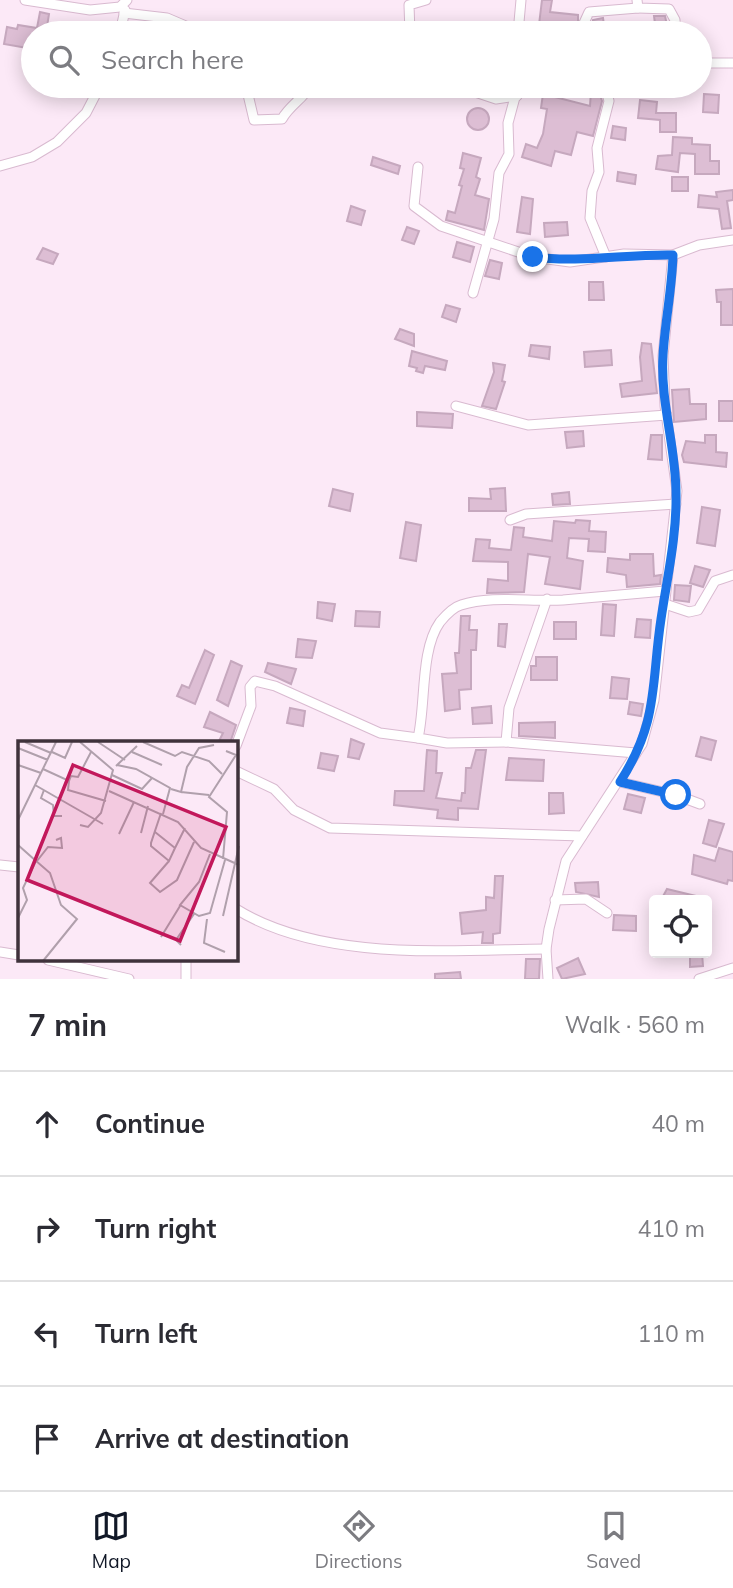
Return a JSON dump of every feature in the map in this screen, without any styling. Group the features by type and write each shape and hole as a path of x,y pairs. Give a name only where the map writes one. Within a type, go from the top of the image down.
{"street":[{"path":"25,0 90,10 120,7 126,1"},
{"path":"410,21 409,5 426,0"},
{"path":"519,21 521,0"},
{"path":"122,21 126,1"},
{"path":"585,21 589,12 638,4 669,9 675,21"},
{"path":"124,13 174,21"},
{"path":"712,63 733,63"},
{"path":"0,166 48,150 86,113 94,98"},
{"path":"249,98 254,120 282,119 289,107 301,98"},
{"path":"473,293 494,219 499,173 509,154 508,123 515,98"},
{"path":"606,257 590,218 592,191 599,172 597,148 608,98"},
{"path":"418,167 413,192 414,206 441,226 533,257 570,262 606,257 673,255 699,245 733,240"},
{"path":"548,979 546,949 566,861 620,782 642,744 654,700 661,617 665,604 676,503 663,356 673,255"},
{"path":"456,406 528,425 667,415"},
{"path":"510,520 526,514 676,503"},
{"path":"665,604 689,611 698,610 715,581 733,575"},
{"path":"418,738 430,646 440,622 457,606 477,601 547,600 665,591"},
{"path":"506,742 509,708 547,600"},
{"path":"238,741 251,706 250,687 255,681 275,686 380,733 447,743 506,742 636,753"},
{"path":"238,772 274,789 294,810 330,828 582,836"},
{"path":"620,782 676,795 700,804"},
{"path":"0,864 18,867"},
{"path":"555,900 586,899 607,913"},
{"path":"238,910 273,927 370,948 446,952 546,949"},
{"path":"0,952 18,955"},
{"path":"57,962 129,979"},
{"path":"699,979 733,968"}],"building":[{"path":"542,0 552,0 550,12 578,15 578,21 539,21"},
{"path":"40,12 49,14 48,21 38,21"},
{"path":"654,16 665,16 666,21 655,21"},
{"path":"18,25 21,25 21,47 4,44 7,27 17,29"},
{"path":"719,95 718,113 703,112 704,98"},
{"path":"542,98 559,98 590,106 591,98 601,98 593,136 577,132 571,155 555,151 551,166 522,157 526,144 537,148 543,134 547,109 541,108"},
{"path":"640,100 657,102 656,113 676,113 676,132 660,132 660,120 638,118"},
{"path":"474,108 482,108 489,115 489,123 482,130 474,130 467,123 467,115"},
{"path":"613,126 626,128 625,140 611,138"},
{"path":"673,137 692,138 692,144 710,145 710,161 719,161 719,174 695,174 695,154 680,153 678,172 656,169 658,156 672,155"},
{"path":"463,153 481,158 476,177 480,179 475,195 489,199 484,230 446,220 448,211 455,213 462,186 459,185 464,169 460,168"},
{"path":"373,157 400,166 398,174 371,165"},
{"path":"618,172 636,175 635,184 617,181"},
{"path":"672,177 688,177 688,191 672,191"},
{"path":"733,190 733,200 727,201 731,228 722,229 719,209 698,207 699,195 717,197 716,192"},
{"path":"522,197 533,199 530,234 517,232"},
{"path":"351,206 365,211 361,225 347,221"},
{"path":"567,222 568,235 545,237 544,223"},
{"path":"407,227 419,231 414,244 402,240"},
{"path":"457,242 474,247 470,262 453,257"},
{"path":"43,248 58,254 53,264 37,259"},
{"path":"490,260 502,263 499,279 485,276"},
{"path":"589,282 603,282 604,300 589,300"},
{"path":"733,289 733,325 721,325 721,302 717,302 716,290"},
{"path":"446,305 460,309 456,322 442,317"},
{"path":"400,329 414,334 414,346 395,339"},
{"path":"642,343 651,344 657,393 622,397 620,384 642,381"},
{"path":"531,345 550,347 549,359 529,356"},
{"path":"611,350 612,365 585,367 584,352"},
{"path":"412,351 447,361 445,370 425,366 423,373 416,371 417,368 409,366"},
{"path":"493,363 505,365 502,381 505,382 496,409 482,406 494,372"},
{"path":"689,389 690,404 706,404 706,419 674,422 672,390"},
{"path":"719,401 733,401 733,421 719,421"},
{"path":"417,412 453,414 452,428 417,426"},
{"path":"583,431 584,446 567,448 565,432"},
{"path":"651,435 662,435 662,460 648,459"},
{"path":"705,435 716,435 716,452 727,453 726,467 684,462 682,455 686,441 705,443"},
{"path":"505,488 506,511 469,511 469,498 491,499 490,489"},
{"path":"333,489 353,494 350,511 329,506"},
{"path":"569,492 570,504 553,505 552,494"},
{"path":"702,507 720,510 715,546 697,543"},
{"path":"576,520 590,521 589,531 606,532 605,552 588,551 589,539 569,538 567,558 583,561 580,589 545,584 550,557 528,554 524,592 487,593 488,579 508,581 508,562 473,561 476,539 490,540 489,548 511,550 514,527 524,528 523,537 552,541 554,521 575,523"},
{"path":"406,522 421,525 416,561 400,558"},
{"path":"630,554 653,554 654,576 661,575 660,584 627,587 626,575 607,572 608,558 630,560"},
{"path":"695,566 710,570 703,587 690,583"},
{"path":"675,585 691,586 689,602 674,600"},
{"path":"318,602 335,604 332,621 317,618"},
{"path":"603,604 616,605 614,636 601,635"},
{"path":"356,611 380,612 379,627 355,626"},
{"path":"461,616 470,616 469,630 477,630 476,650 471,650 471,689 459,690 460,709 445,711 442,674 457,673 455,653 459,653"},
{"path":"637,619 651,620 650,638 635,637"},
{"path":"554,622 576,622 576,639 554,639"},
{"path":"499,624 507,624 505,647 498,646"},
{"path":"298,639 316,641 312,658 296,657"},
{"path":"205,650 214,655 195,704 177,696 182,685 189,688"},
{"path":"536,657 557,657 557,680 531,680 531,666 536,666"},
{"path":"231,661 242,666 228,706 217,700"},
{"path":"268,663 296,669 291,684 265,672"},
{"path":"612,677 629,679 627,699 610,698"},
{"path":"630,702 643,704 641,716 628,714"},
{"path":"491,706 492,723 473,724 472,708"},
{"path":"290,708 305,711 303,726 287,723"},
{"path":"210,712 236,725 231,741 219,741 223,733 204,727"},
{"path":"555,722 555,738 519,736 519,723"},
{"path":"701,737 716,741 711,760 696,756"},
{"path":"351,739 364,744 359,759 348,757"},
{"path":"427,750 437,751 436,773 442,773 436,798 461,801 462,793 465,793 466,768 471,768 476,750 486,750 478,809 458,808 458,820 437,818 438,810 394,805 395,791 424,791"},
{"path":"321,753 338,756 334,771 318,768"},
{"path":"509,758 544,760 543,781 506,780"},
{"path":"549,793 563,793 564,813 549,814"},
{"path":"628,794 645,798 641,813 624,809"},
{"path":"709,820 724,824 716,847 703,843"},
{"path":"719,848 733,852 733,881 728,880 727,884 692,874 694,855 715,861"},
{"path":"495,876 503,876 500,933 493,934 493,943 482,943 483,932 462,934 460,913 486,910 486,897 494,898"},
{"path":"598,882 599,897 576,892 575,883"},
{"path":"667,889 692,895 664,895"},
{"path":"614,915 636,916 636,931 613,930"},
{"path":"578,958 585,974 562,979 557,968"},
{"path":"690,958 702,958 703,966 690,967"},
{"path":"526,959 540,959 539,979 525,979"},
{"path":"460,972 461,979 435,979 435,974"}],"route":[{"path":"533,257 570,262 624,254 673,255 672,288 663,356 665,406 677,491 674,538 661,617 654,700 642,744 620,782 676,795"}]}
